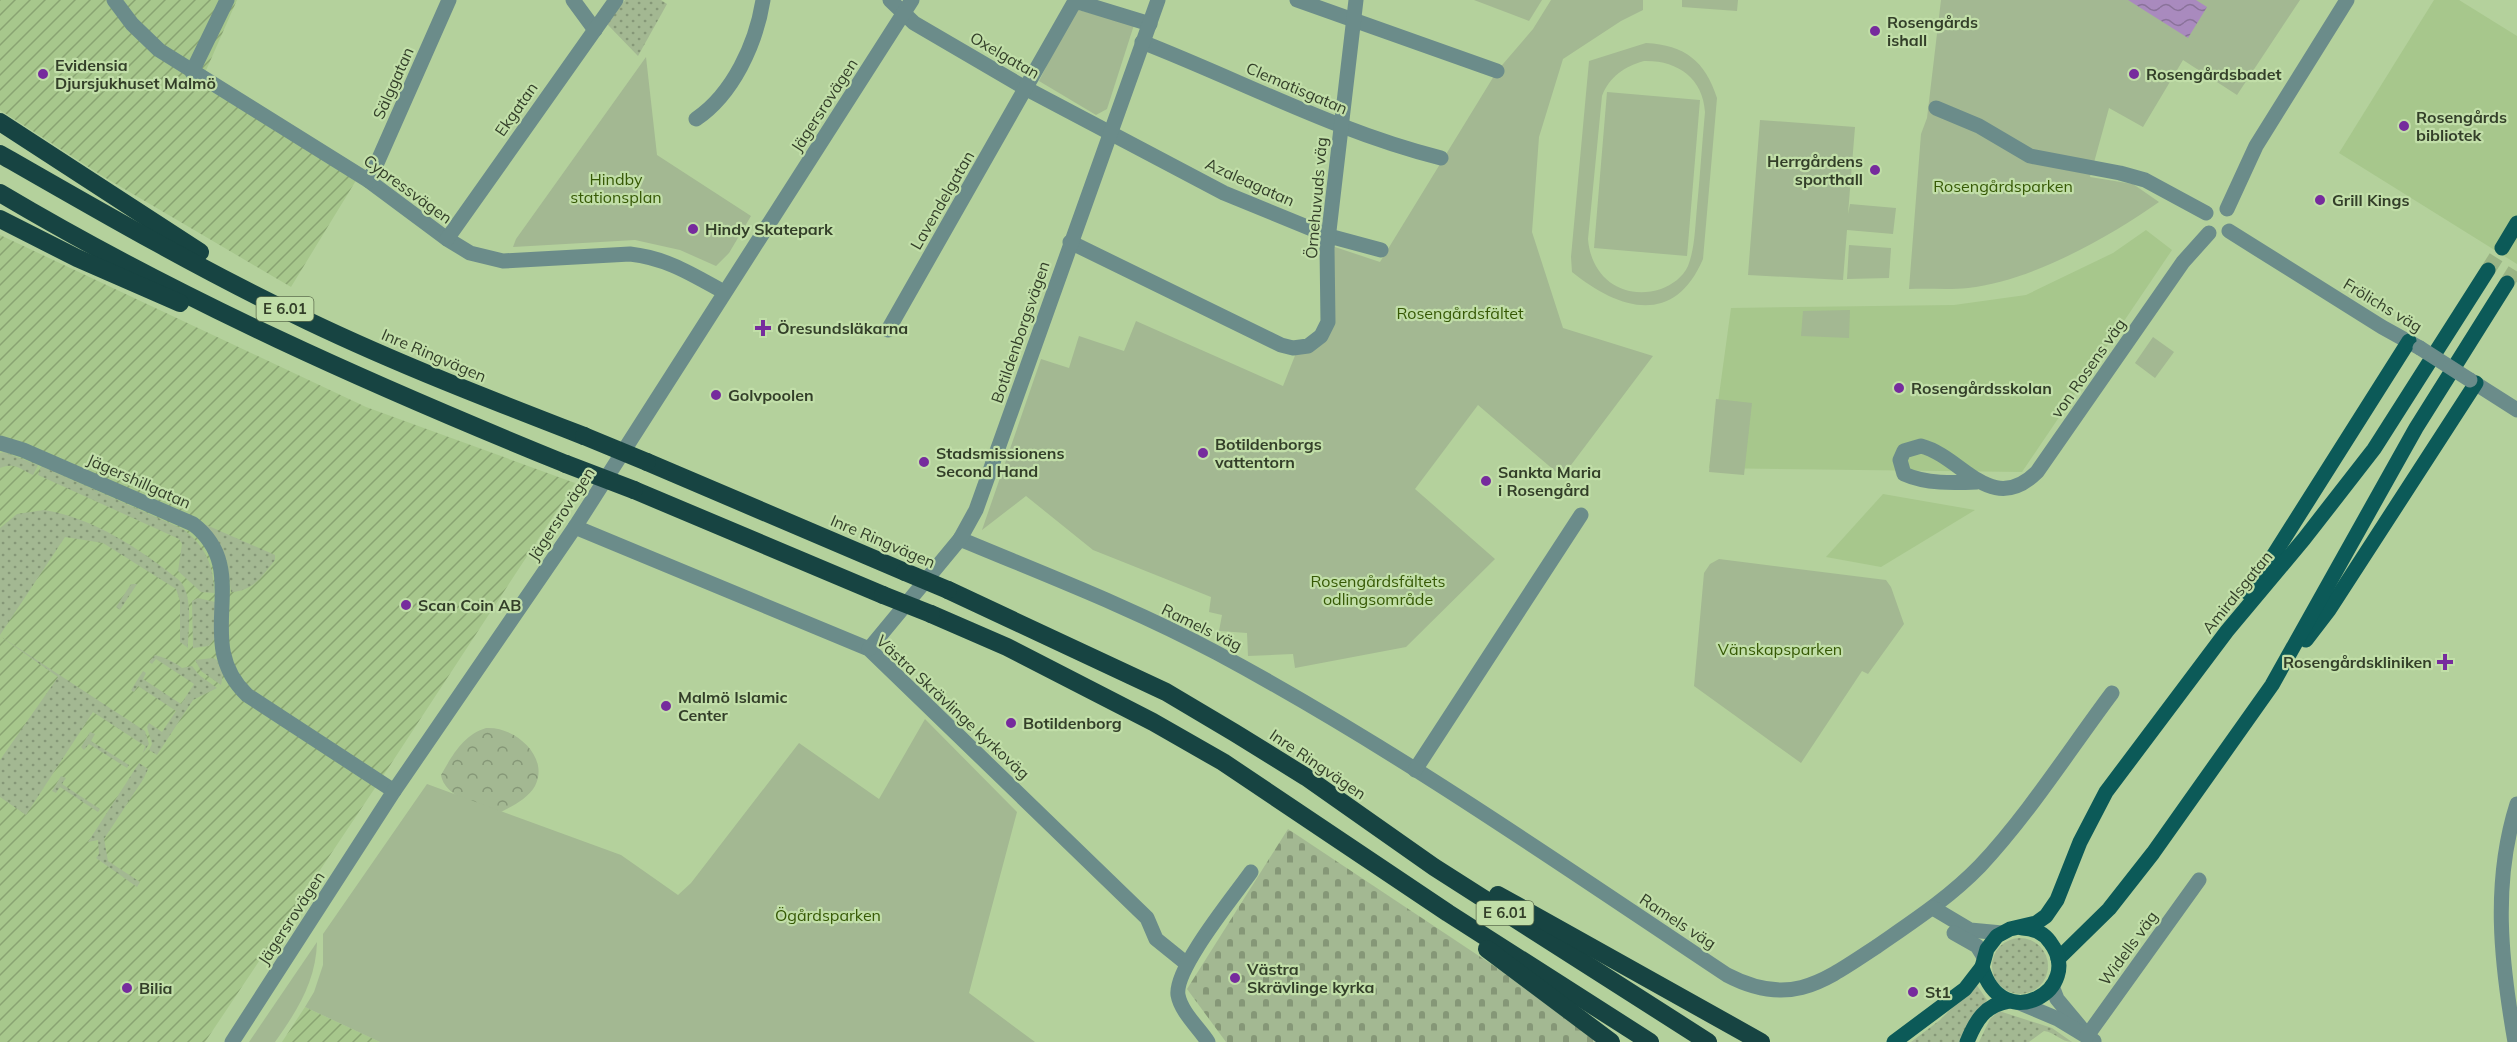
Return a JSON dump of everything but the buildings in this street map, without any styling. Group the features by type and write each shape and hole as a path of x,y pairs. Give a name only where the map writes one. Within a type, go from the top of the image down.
{"highway":[{"path":"0,122 108,195 305,320"},
{"name":"Inre Ringvägen","path":"0,154 96,210 305,320 447,383 647,462 948,590 1166,692 1306,777 1434,867 1708,1042"},
{"name":"E 6.01","path":"0,193 121,261 320,361 1007,646 1153,722 1223,762 1448,913 1650,1042"},
{"path":"0,219 136,285 320,361"},
{"path":"0,226 58,249"},
{"path":"1434,867 1484,887 1761,1042"},
{"path":"1448,913 1496,958 1611,1042"}],"main road":[{"path":"2502,248 2517,224"},
{"name":"Amiralsgatan","path":"1894,1042 1965,989 1983,962 1990,944 2009,930 2036,923 2053,907 2080,842 2106,792 2227,631 2304,539 2374,449 2488,270"},
{"path":"2272,685 2416,428 2507,282"},
{"path":"2227,631 2267,562 2414,344"},
{"path":"2058,959 2109,909 2146,862 2272,685 2329,610 2473,382"},
{"path":"1967,1042 1982,1013 1996,1003 2042,997 2052,986 2057,974 2058,959 2052,945 2042,934 2026,928 2009,930"},
{"path":"1983,962 1989,985 1996,993 2014,1002"}],"street":[{"name":"Cypressvägen","path":"114,0 144,37 192,72 369,181 447,239 470,253 503,261 630,254 649,256 673,263 724,292"},
{"path":"192,72 227,0"},
{"name":"Sälggatan","path":"369,181 449,0"},
{"path":"573,0 595,30"},
{"name":"Ekgatan","path":"447,239 616,0"},
{"path":"696,119 709,110 736,74 752,41 763,0"},
{"name":"Oxelgatan","path":"890,0 908,7 914,23 1109,133"},
{"name":"Botildenborgsvägen","path":"869,649 960,539 976,510 1158,0"},
{"path":"1297,0 1497,71"},
{"name":"Örnehuvuds väg","path":"1070,242 1163,285 1236,325 1281,345 1300,347 1316,341 1328,322 1329,236 1356,0"},
{"path":"2227,209 2256,146 2347,0"},
{"name":"Lavendelgatan","path":"888,330 1075,1 1150,24"},
{"name":"Jägersrovägen","path":"232,1042 394,791 575,527 908,7"},
{"name":"Clematisgatan","path":"1142,42 1341,127 1400,148 1441,158"},
{"path":"1936,108 1979,126 2030,156 2120,172 2145,180 2206,213"},
{"name":"Azaleagatan","path":"1109,133 1224,193 1329,236 1381,250"},
{"path":"2214,208 2227,209 2233,218 2229,231 2219,236 2209,233 2204,224 2206,213 2214,208"},
{"name":"Frölichs väg","path":"2229,231 2517,410"},
{"name":"von Rosens väg","path":"1977,482 2011,489 2026,483 2037,472 2183,262 2209,233"},
{"name":"Jägershillgatan","path":"0,443 193,524 213,545 220,562 223,575 221,650 233,681 247,695 394,791"},
{"path":"1415,770 1581,515"},
{"name":"Västra Skrävlinge kyrkoväg","path":"575,527 869,649 1148,918 1156,939 1186,964"},
{"name":"Ramels väg","path":"960,539 1116,605 1216,652 1323,713 1415,770 1747,985 1780,991 1816,985 1838,974 1933,908 1992,852 2112,693"},
{"path":"2515,1042 2499,925 2505,852 2517,804"},
{"path":"1208,1042 1181,1005 1178,994 1186,964 1251,872"},
{"name":"Widells väg","path":"2091,1039 2199,880"},
{"path":"1933,908 1970,930 2009,930"},
{"path":"1933,908 1952,932 1972,942 1983,962"},
{"path":"2052,986 2057,999 2091,1039"},
{"path":"2014,1002 2046,1013 2091,1039"}],"shaded area":[{"path":"0,0 237,0 204,75 363,169 291,287 104,177 0,110"},
{"path":"2434,0 2459,0 2517,36 2517,264 2339,153"},
{"name":"Rosengårdsskolan","path":"2146,230 2172,250 2022,472 1709,468 1731,308 1954,305 2026,295 2113,253"},
{"path":"0,235 366,407 575,483 205,1042 0,1042"},
{"path":"1883,494 1975,510 1881,567 1826,557"},
{"path":"305,1007 378,1041 380,1042 282,1042"}],"green space":[{"path":"625,0 661,0 667,4 638,56 607,24"},
{"path":"1474,0 1542,0 1529,21"},
{"name":"Rosengårdsfältet","path":"1551,0 1643,0 1643,10 1621,21 1563,59 1539,137 1532,232 1563,328 1653,356 1562,477 1478,405 1415,489 1495,559 1406,647 1295,668 1293,654 1248,656 1247,633 1219,631 1222,615 1209,612 1211,597 1093,550 1026,496 982,530 1041,359 1069,368 1079,336 1124,351 1136,321 1283,386 1296,353 1321,344 1332,246 1380,262 1497,71 1533,29"},
{"path":"1682,0 1738,0 1737,11 1682,7"},
{"name":"Rosengårdsparken","path":"1941,0 2300,0 2237,95 2183,60 2143,127 2109,108 2090,177 2133,184 2159,202 2093,243 2017,277 1968,288 1909,289 1921,134 1927,118"},
{"path":"1075,9 1134,25 1107,109 1096,115 1039,81"},
{"path":"1646,43 1672,47 1692,57 1700,65 1717,98 1703,259 1691,281 1677,295 1661,303 1644,305 1626,303 1608,296 1572,272 1571,257 1589,61","holes":["1644,61 1667,64 1686,73 1694,81 1703,100 1705,112 1695,230 1688,266 1680,277 1661,289 1634,292 1622,289 1602,275 1590,253 1588,239 1602,96 1613,78 1624,69"]},
{"name":"Hindby stationsplan","path":"646,57 657,155 751,216 729,253 716,266 680,250 635,240 513,247 516,239"},
{"path":"1607,92 1700,100 1687,256 1594,248"},
{"path":"1760,120 1855,127 1848,214 1850,204 1896,208 1893,234 1847,230 1843,280 1748,275"},
{"path":"1849,245 1891,248 1889,278 1847,279"},
{"path":"1850,310 1849,338 1801,336 1803,311"},
{"path":"2153,337 2174,352 2155,378 2135,363"},
{"path":"1716,399 1752,403 1744,475 1709,472"},
{"path":"4,452 38,465 33,475 14,466 0,468 0,453"},
{"path":"41,466 183,529 197,542 207,557 214,583 214,593 201,592 178,571 182,544 179,539 38,475"},
{"path":"44,510 81,520 116,536 179,580 187,594 188,648 180,642 180,601 176,589 103,543 65,537 0,635 0,528 17,514"},
{"path":"204,524 275,555 275,560 252,586 231,592 227,562"},
{"name":"Vänskapsparken","path":"1719,559 1886,580 1891,587 1904,624 1868,674 1862,671 1801,763 1694,686 1704,573 1710,564"},
{"path":"131,584 137,584 120,610 116,607"},
{"path":"198,598 215,602 215,638 209,646 193,648 192,601"},
{"path":"0,636 145,731 149,744 143,753 145,746 93,712 26,815 0,797 0,760 58,677"},
{"path":"155,655 182,668 192,666 199,675 217,688 193,700 157,755 149,750 152,744 147,727 149,723 162,732 176,711 138,686 134,692 131,690 143,671 146,673 143,679 181,704 194,684 156,659 152,664 149,662"},
{"path":"213,658 217,660 223,674 221,685 201,671 195,660"},
{"name":"Ögårdsparken","path":"925,719 1017,812 969,993 1035,1042 380,1042 305,1007 314,992 323,965 323,934 427,784 621,855 678,895 691,883 799,743 879,799"},
{"path":"486,728 508,732 518,738 534,754 538,764 538,775 532,791 518,803 497,814 455,795 448,789 441,775 465,741"},
{"path":"90,732 95,734 91,741 129,765 127,768 89,744 84,750 81,747"},
{"path":"139,763 148,769 144,778 104,839 108,861 140,882 137,887 96,858 99,854 98,840 88,842"},
{"path":"61,776 66,778 62,784 100,809 98,812 60,787 56,793 52,791"},
{"path":"1288,829 1539,996 1598,1042 1226,1042 1187,989"},
{"path":"2015,938 2025,938 2040,946 2046,955 2048,966 2046,977 2040,986 2025,994 2015,994 2004,989 1997,982 1992,971 1992,961 1997,950 2004,943"},
{"path":"317,942 313,970 304,995 275,1042 249,1042"},
{"path":"1976,984 1987,1000 1975,1016 1963,1042 1911,1042 1940,1020"},
{"path":"1999,1011 2052,1028 2072,1042 2044,1031 2029,1042 1979,1042 1990,1019"}],"water":[{"path":"2128,0 2196,0 2207,7 2188,38"}],"tunnel":[{"path":"2488,270 2502,248"},
{"path":"2507,283 2517,267"}],"place":[{"name":"Rosengårds ishall","path":"1875,31"},
{"name":"Evidensia Djursjukhuset Malmö","path":"43,74"},
{"name":"Rosengårdsbadet","path":"2134,74"},
{"name":"Rosengårds bibliotek","path":"2404,126"},
{"name":"Herrgårdens sporthall","path":"1875,170"},
{"name":"Grill Kings","path":"2320,200"},
{"name":"Hindy Skatepark","path":"693,229"},
{"name":"Öresundsläkarna","path":"763,328"},
{"name":"Rosengårdsskolan","path":"1899,388"},
{"name":"Golvpoolen","path":"716,395"},
{"name":"Botildenborgs vattentorn","path":"1203,453"},
{"name":"Stadsmissionens Second Hand","path":"924,462"},
{"name":"Sankta Maria i Rosengård","path":"1486,481"},
{"name":"Scan Coin AB","path":"406,605"},
{"name":"Rosengårdskliniken","path":"2445,662"},
{"name":"Malmö Islamic Center","path":"666,706"},
{"name":"Botildenborg","path":"1011,723"},
{"name":"Västra Skrävlinge kyrka","path":"1235,978"},
{"name":"Bilia","path":"127,988"},
{"name":"St1","path":"1913,992"}],"park label":[{"name":"Rosengårdsfältets odlingsområde","path":"1378,590"}]}
